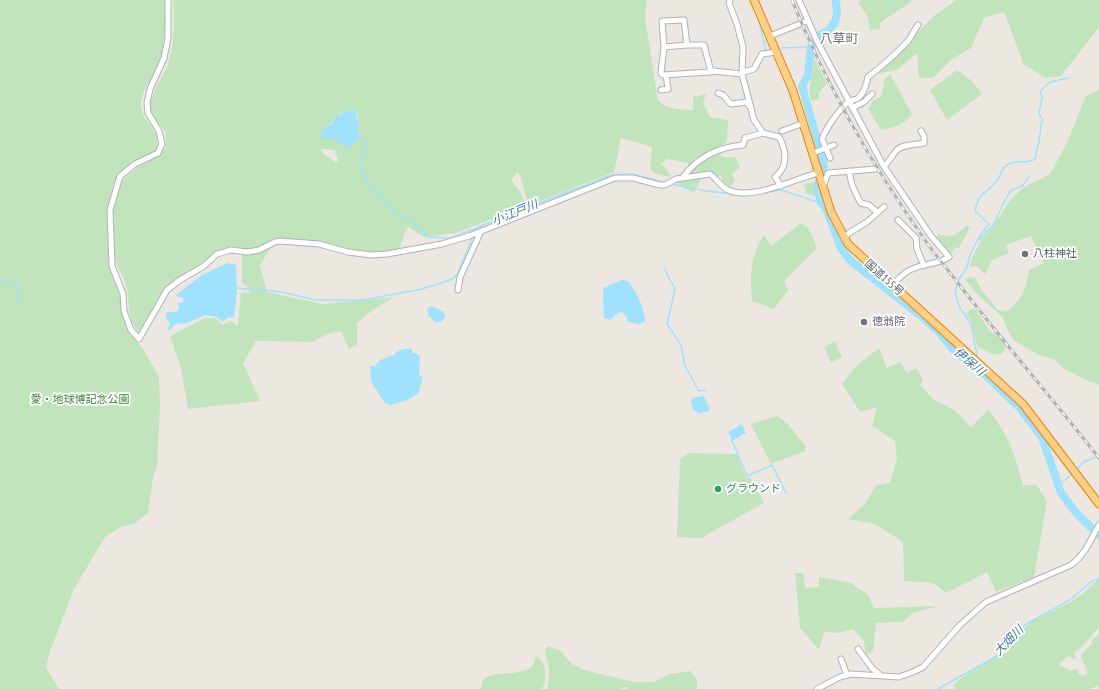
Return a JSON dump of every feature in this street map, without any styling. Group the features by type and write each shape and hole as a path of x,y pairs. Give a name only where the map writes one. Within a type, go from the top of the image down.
{"highway":[{"name":"国道155号","path":"754,0 793,91 804,123 819,150 818,173 831,212 844,239 858,255 1023,404 1099,504"}],"street":[{"path":"168,0 168,38 164,58 150,89 147,103 148,113 159,131 162,144 158,153 135,164 120,176 111,201 110,210 112,266 123,294 124,311 131,330 139,339 166,290 204,266 216,254 224,251 248,252 280,241 319,244 361,254 378,255 442,244 469,236 615,178 633,178 665,185 671,181 683,177 710,174 729,191 739,192 766,191 818,173"},
{"path":"730,0 729,3 737,24 743,47 743,73 751,109 754,120 763,133"},
{"path":"799,0 814,36 848,102 884,166 931,236 949,257 939,263 908,270 892,285"},
{"path":"687,44 684,20 662,20 664,47 661,73 743,73 754,68 762,54 777,52"},
{"path":"770,36 808,21"},
{"path":"819,150 822,139 832,118 840,113 848,102 858,98 865,88 868,77 878,71 892,54 909,40 918,25"},
{"path":"664,47 687,44 704,45 711,72"},
{"path":"661,90 668,89 666,74"},
{"path":"718,93 723,95 731,104 747,102 751,109"},
{"path":"852,108 864,102 872,94"},
{"path":"782,131 804,123"},
{"path":"884,166 891,161 896,150 924,143 924,136 921,131"},
{"path":"683,177 706,156 725,147 743,145 745,138 763,133 779,137 781,141 784,166 782,172 775,177 781,186"},
{"path":"819,150 834,145"},
{"path":"819,150 830,158"},
{"path":"822,187 828,173 876,169"},
{"path":"849,171 852,185 858,200 861,203 870,205 877,212"},
{"path":"844,239 849,233 867,222 884,207"},
{"path":"898,220 916,238 917,249 924,266"},
{"path":"458,290 460,278 479,232"},
{"path":"817,689 847,675 862,673 899,677 913,672 923,666 960,625 986,602 1071,565 1087,550 1096,530"},
{"path":"858,649 880,676"},
{"path":"842,659 847,675"}],"green space":[{"name":"愛・地球博記念公園","path":"0,0 165,0 166,6 162,54 158,67 143,93 141,106 142,112 155,132 158,144 156,150 127,167 118,175 113,186 107,212 108,256 111,274 121,295 121,306 131,335 143,349 159,377 160,406 157,467 153,477 148,513 135,523 121,527 105,537 74,589 49,654 46,668 59,689 0,689"},
{"path":"173,0 647,0 645,18 658,100 669,107 693,110 693,97 706,94 703,103 710,117 728,120 727,142 717,149 722,157 735,157 740,168 732,173 735,181 730,187 722,181 721,176 702,176 694,193 676,183 677,181 689,179 688,163 667,159 660,164 664,166 670,175 669,177 654,173 650,169 652,147 621,138 614,172 528,206 522,180 518,172 511,180 520,191 526,206 456,233 424,237 408,227 399,251 372,253 349,251 326,243 281,240 275,238 269,240 270,249 260,265 267,292 322,304 395,297 374,309 357,323 357,344 349,349 341,331 327,334 313,342 256,341 243,363 260,401 188,409 181,368 170,336 205,318 216,318 222,325 230,321 238,326 241,292 249,293 250,288 242,283 242,253 251,249 230,249 216,252 199,266 164,288 139,334 130,315 126,285 116,262 112,230 113,206 120,185 135,169 166,149 166,132 150,113 152,97 171,54 174,31","holes":["351,109 355,110 360,123 358,131 360,139 347,148 336,139 319,137 322,136 323,129 344,111 349,113","321,150 335,150 338,161 335,162 326,155"]},
{"path":"861,0 912,1 880,23 880,29 870,30 868,17 858,2"},
{"path":"956,0 1099,0 1099,27 1061,76 1046,78 1024,65 1004,12 984,18 971,48 952,59 933,78 919,78 917,53 897,70 876,74 935,15"},
{"path":"814,58 827,84 819,92 819,99 811,101 810,85"},
{"path":"957,70 972,81 982,94 947,120 930,90"},
{"path":"890,74 912,114 899,125 881,130 868,109 872,101 876,100 880,96 883,90 884,80"},
{"path":"1099,90 1099,385 1083,379 1063,368 1053,359 1039,355 1013,340 1002,317 976,293 965,279 970,277 975,278 982,291 998,310 1007,311 1020,298 1027,282 1029,270 1044,263 1031,236 1006,245 1009,253 992,260 985,274 976,266 970,267 972,258 982,239 991,229 1011,199 1023,188 1050,174 1067,143 1086,96"},
{"path":"815,182 817,197 806,193 804,184"},
{"path":"801,223 809,229 817,248 784,281 788,290 774,309 752,301 752,266 759,243 764,235 771,246"},
{"path":"967,226 970,228 959,248 956,247 949,257 934,240 939,234 943,236 950,236"},
{"path":"971,309 975,309 990,331 1001,338 1006,346 1002,354 992,354 977,346 970,319 966,314"},
{"path":"835,341 842,357 831,363 824,347"},
{"path":"879,348 887,368 900,362 907,373 916,368 923,380 920,385 933,399 954,410 971,427 988,410 995,419 1010,446 1023,486 1036,484 1047,501 1034,577 996,592 987,572 946,593 933,583 904,581 903,542 875,524 848,519 865,504 876,485 890,483 897,459 895,441 872,426 877,407 860,412 842,384 856,366"},
{"path":"777,416 788,424 806,447 805,451 771,464 751,424"},
{"name":"グラウンド","path":"689,453 737,454 746,478 750,477 764,503 701,538 677,537 680,459"},
{"path":"795,573 803,573 805,586 807,588 819,587 819,577 851,583 868,595 874,608 940,606 914,612 903,622 876,623 873,651 866,655 864,641 853,629 839,633 824,632 819,650 800,628"},
{"path":"1097,580 1099,580 1099,627 1082,647 1074,652 1076,660 1068,656 1059,664 1070,671 1078,669 1078,673 1084,676 1088,672 1081,658 1081,654 1092,644 1092,640 1099,634 1099,686 1089,689 954,689 953,685 976,667 1006,653 1012,639 1033,621 1072,601 1085,592"},
{"path":"548,646 559,650 572,664 584,670 634,682 654,682 670,674 690,671 696,679 697,689 628,689 625,687 621,689 548,689 549,669 545,650"},
{"path":"537,656 542,662 545,671 545,681 542,689 481,689 482,682 486,677 524,671 532,666"}],"water":[{"path":"351,109 355,110 357,119 360,121 358,131 360,139 347,148 331,138 319,139 322,136 323,129 332,123 336,116 340,116 344,111 350,112"},
{"path":"227,263 236,265 237,292 234,317 227,318 222,322 217,317 205,315 187,323 176,324 170,330 167,330 170,324 166,319 166,313 178,311 179,307 177,303 182,303 184,300 176,295 202,275"},
{"path":"622,280 628,281 640,300 645,316 645,321 643,323 639,324 628,322 626,316 622,312 616,314 611,320 604,318 603,288"},
{"path":"431,306 444,312 445,317 441,322 435,322 429,317 427,309"},
{"path":"412,349 412,353 416,353 420,357 419,376 423,377 418,394 407,400 390,405 384,402 371,381 370,366 375,366 380,360 394,355 399,350"},
{"path":"704,396 710,409 707,412 699,414 693,410 691,401 693,398"},
{"path":"742,424 746,433 732,441 728,432"}],"waterway":[{"path":"750,0 755,11"},
{"name":"伊保川","path":"832,0 833,5"},
{"name":"伊保川","path":"824,171 823,161 802,86 808,75 811,47 818,36 829,30 835,22 837,12 836,0"},
{"path":"758,18 766,51 772,50"},
{"path":"781,48 811,47"},
{"path":"977,355 971,324 960,308 955,293 957,283 967,267 970,255 979,237 989,224 975,211 977,204 981,196 996,182 1005,166 1014,162 1035,159 1042,119 1039,113 1042,98 1040,91 1050,82 1068,78"},
{"path":"360,138 366,145 359,166 367,179 390,207 416,225 428,237 451,238 477,228"},
{"name":"小江戸川","path":"474,232 478,227 611,175 633,174 666,183"},
{"path":"979,240 993,225 1010,191 1022,186 1029,177"},
{"name":"伊保川","path":"819,181 818,190 821,203 826,208 841,248 851,261 920,315 938,331 957,354 974,364 1020,408 1042,437 1061,493 1077,514 1099,535"},
{"name":"小江戸川","path":"672,184 706,191 735,194"},
{"name":"小江戸川","path":"751,195 781,190 821,203"},
{"name":"小江戸川","path":"237,288 282,292 315,300 363,300 422,289 453,279 458,273 472,238"},
{"path":"664,268 675,289 667,324 681,345 685,366 699,391 706,390"},
{"path":"0,280 18,287 19,302"},
{"path":"732,441 747,476 772,465 786,493"},
{"path":"1078,468 1085,461 1099,456"},
{"path":"1058,486 1072,474"},
{"name":"大畑川","path":"938,689 997,656 1012,636 1025,625 1071,599 1092,581 1099,579"}],"railway":[{"path":"792,0 820,64 852,126 907,214 975,305 1099,458"}],"place":[{"name":"八柱神社","path":"1025,254"},
{"name":"徳翁院","path":"864,322"},
{"name":"グラウンド","path":"718,489"}],"district":[{"name":"八草町","path":"839,39"}]}
